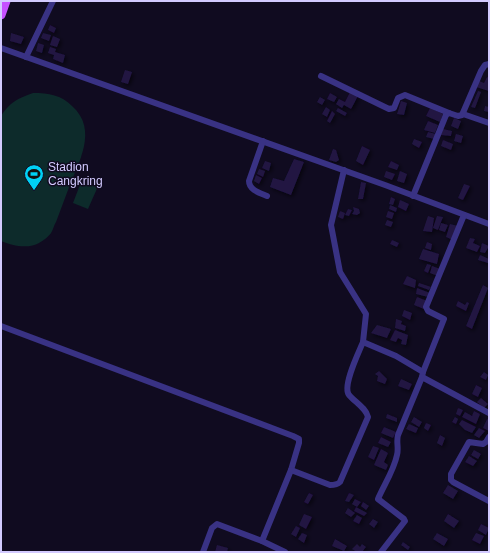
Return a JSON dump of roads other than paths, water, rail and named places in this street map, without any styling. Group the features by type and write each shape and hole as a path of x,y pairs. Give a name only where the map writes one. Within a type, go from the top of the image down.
{"street":[{"path":"26,57 53,1"},
{"path":"1,48 344,170 489,224"},
{"path":"463,114 481,71 485,65 489,64"},
{"path":"321,76 388,109 394,108 398,98 405,95 449,113 461,116 463,114 489,123"},
{"path":"412,196 446,115 449,113"},
{"path":"262,141 248,181 252,189 267,196"},
{"path":"291,470 330,484 338,484 368,417 366,412 347,390 351,372 363,342 366,314 340,272 331,225 344,170"},
{"path":"381,552 405,521 378,499 395,462 398,452 398,435 444,319 428,311 426,307 464,214"},
{"path":"1,326 299,439 300,443 291,470 262,541"},
{"path":"363,342 396,356 423,375 489,413"},
{"path":"489,437 483,444 469,442 451,474 451,477 453,482 489,501"},
{"path":"203,552 212,528 217,524 262,541 285,552"}],"place":[{"name":"Stadion Cangkring","path":"34,191"}]}
